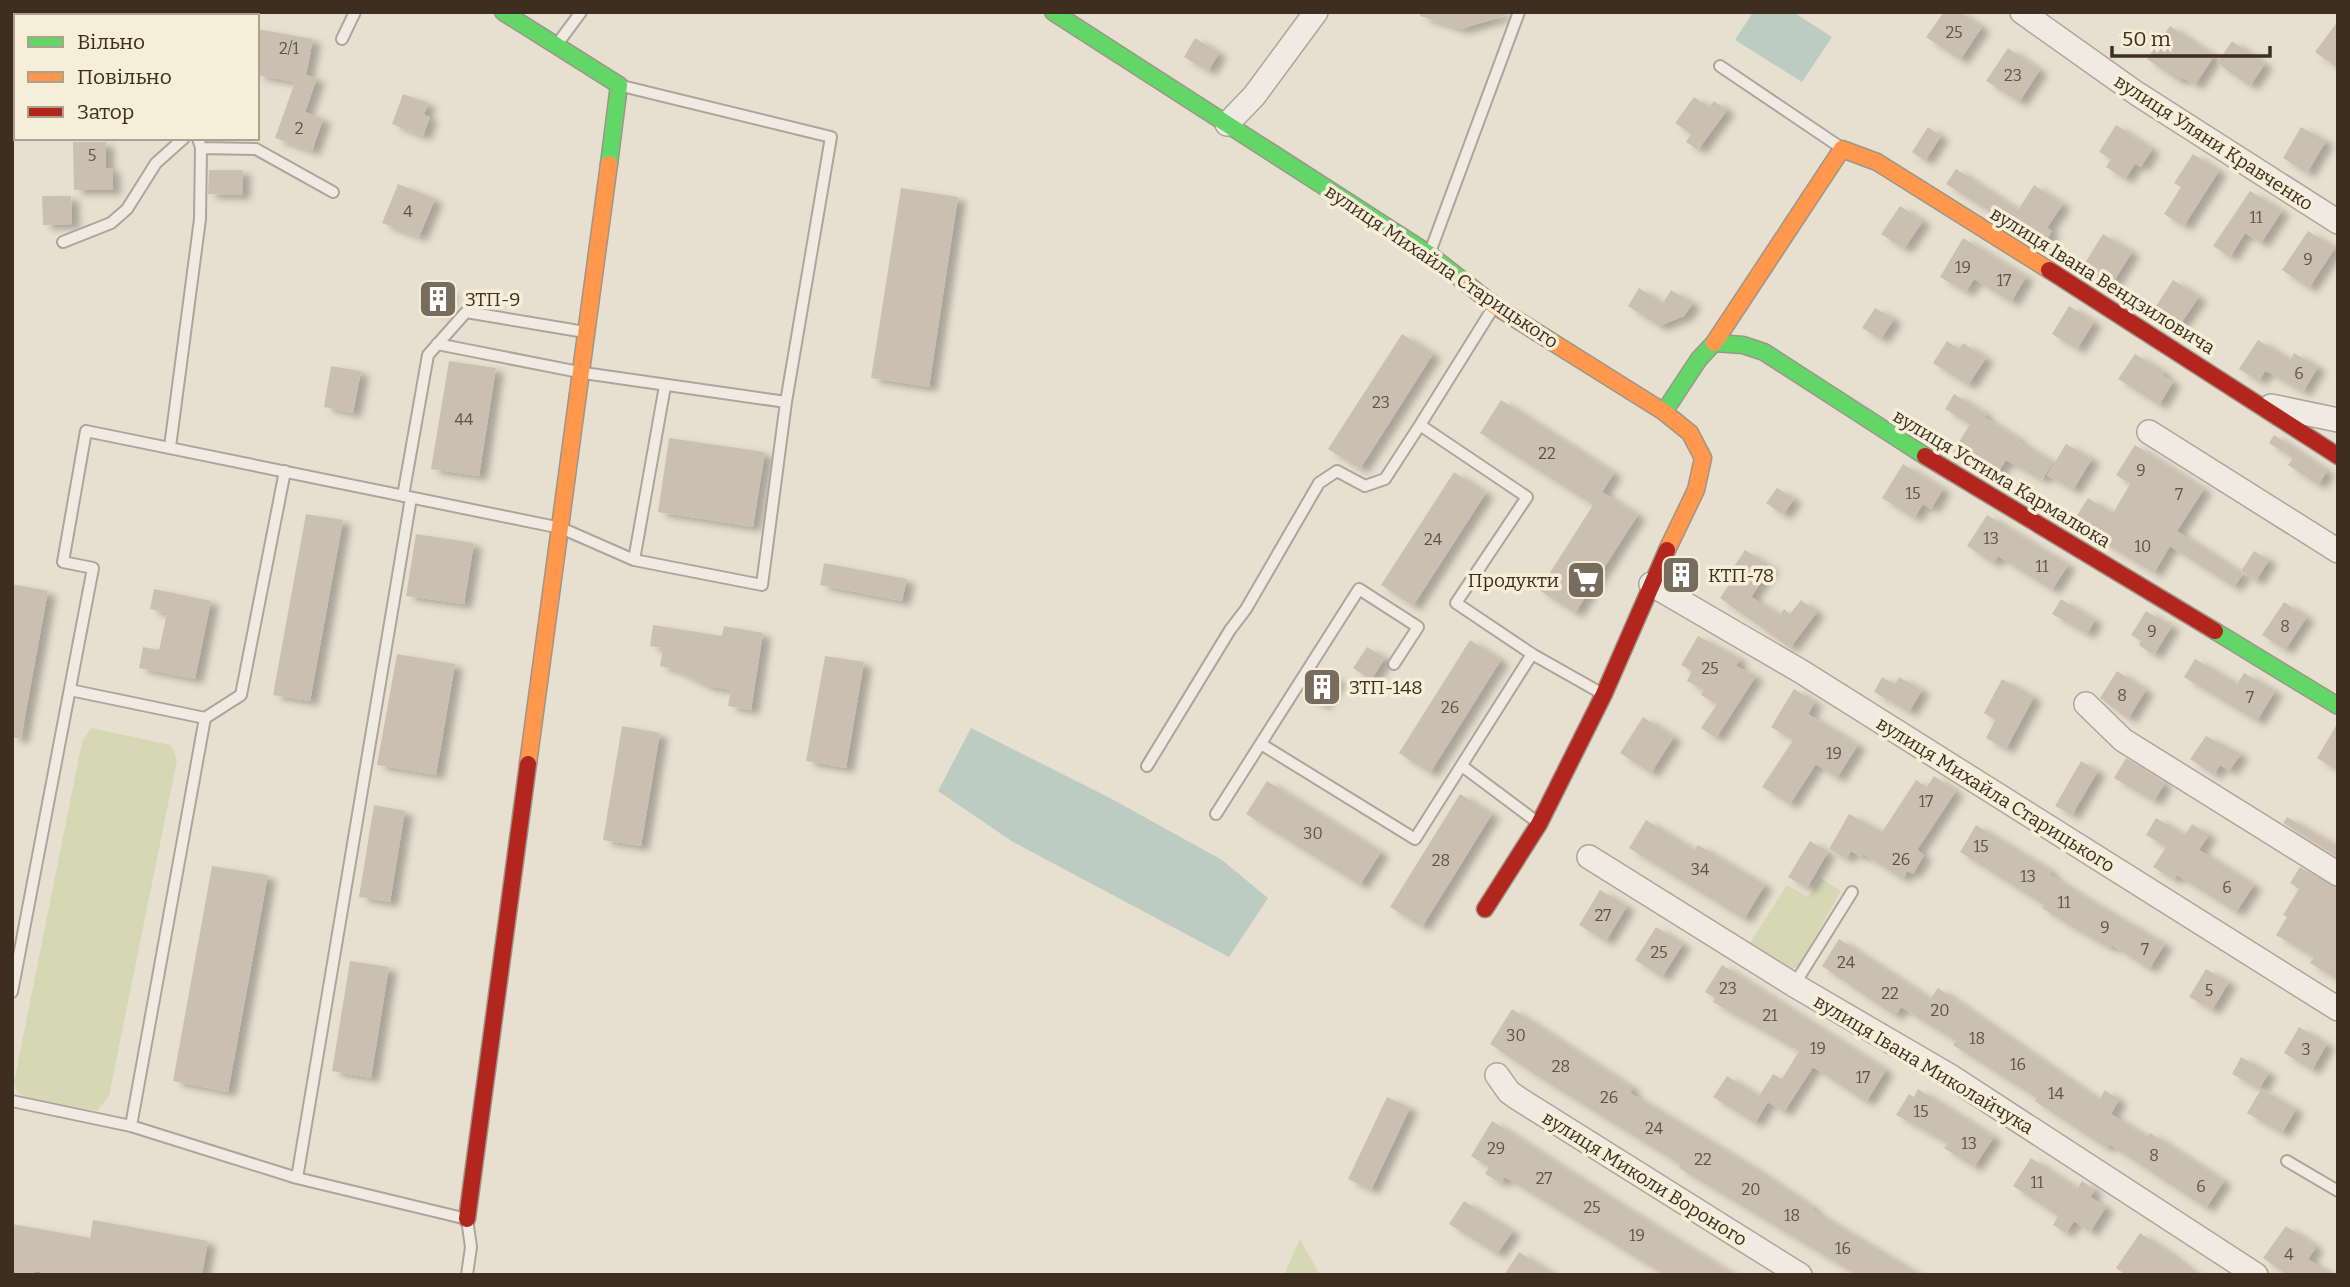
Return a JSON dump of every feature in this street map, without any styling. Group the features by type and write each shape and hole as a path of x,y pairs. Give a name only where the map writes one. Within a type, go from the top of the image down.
{"street":[{"path":"467,1219 508,892 584,373 619,86 503,12"},
{"name":"вулиця Михайла Старицького","path":"1053,12 1429,254 1494,306 1664,412 1689,433 1703,458 1696,490 1651,584 1604,694 1539,824 1485,909"},
{"path":"1227,124 1261,86 1316,12"},
{"name":"вулиця Уляни Кравченко","path":"2022,12 2136,93 2338,222"},
{"path":"1664,412 1699,359 1714,343 1842,149"},
{"name":"вулиця Івана Вендзиловича","path":"1842,149 1877,162 2261,404 2338,456"},
{"name":"вулиця Устима Кармалюка","path":"1714,343 1743,345 1764,352 1872,425 1970,480 2338,706"},
{"path":"2261,404 2338,420"},
{"path":"2149,432 2338,551"},
{"name":"вулиця Михайла Старицького","path":"1651,584 1802,672 2338,1009"},
{"path":"2087,704 2123,740 2338,874"},
{"name":"вулиця Івана Миколайчука","path":"1589,857 1794,985 1950,1076 2256,1275"},
{"name":"вулиця Миколи Вороного","path":"1497,1075 1508,1092 1800,1275"}],"lane":[{"path":"342,39 355,12"},
{"path":"556,45 581,12"},
{"path":"1429,254 1519,12"},
{"path":"1720,66 1842,149"},
{"path":"12,992 93,568 62,562 86,431 561,528 634,560 762,585 786,402 831,137 619,86"},
{"path":"63,242 111,223 127,209 156,163 182,140"},
{"path":"170,447 200,219 200,143 256,149 333,192"},
{"path":"1147,766 1230,630 1246,610 1319,483 1338,471 1365,486 1385,480 1494,306"},
{"path":"297,1178 428,355 466,312 588,333"},
{"path":"438,344 584,373 786,402"},
{"path":"634,560 665,386"},
{"path":"1420,425 1527,497 1456,603 1532,654 1604,694"},
{"path":"70,690 205,718 241,695 285,471"},
{"path":"1216,814 1359,589 1418,626 1394,664"},
{"path":"1261,744 1415,839 1532,654"},
{"path":"131,1126 205,718"},
{"path":"1462,766 1539,824"},
{"path":"1794,985 1852,892"},
{"path":"12,1101 131,1126 297,1178 467,1219 471,1247 467,1275"},
{"path":"2287,1161 2338,1191"}],"green space":[{"path":"91,728 171,745 177,760 109,1096 97,1111 24,1097 16,1090 14,1082 82,742"},
{"path":"1820,878 1841,891 1798,967 1790,970 1749,944 1787,885 1808,897"},
{"path":"1300,1239 1320,1275 1284,1275"}],"shaded area":[{"path":"1753,12 1793,12 1832,37 1802,82 1735,40"},
{"path":"971,728 1110,798 1222,860 1268,898 1229,957 1013,842 938,791"}],"building":[{"path":"1420,12 1507,12 1507,15 1461,29 1420,16"},
{"path":"1944,12 1960,12 1982,27 1960,60 1926,37"},
{"path":"2338,21 2338,68 2315,52"},
{"path":"2170,26 2214,56 2195,85 2182,77 2179,81 2147,59"},
{"path":"259,29 313,39 306,75 317,78 305,112 323,119 312,151 275,138 295,82 259,75"},
{"path":"1195,38 1219,53 1208,71 1184,57"},
{"path":"2232,41 2265,64 2250,86 2217,63"},
{"path":"2008,48 2040,70 2019,102 1986,81"},
{"path":"403,94 428,103 424,115 430,117 423,136 392,124"},
{"path":"1694,97 1709,107 1714,101 1727,110 1698,150 1686,142 1691,134 1675,123"},
{"path":"2116,125 2152,149 2141,167 2135,164 2125,179 2106,167 2111,159 2099,152"},
{"path":"1928,127 1941,136 1925,161 1912,152"},
{"path":"2301,127 2326,141 2307,173 2283,158"},
{"path":"73,142 106,142 106,168 112,168 113,190 74,190"},
{"path":"2193,154 2219,171 2184,226 2164,214 2181,187 2174,183"},
{"path":"1956,169 2018,210 2034,185 2063,204 2047,228 2052,231 2043,245 1946,184"},
{"path":"209,170 243,170 242,195 208,194"},
{"path":"398,184 435,199 419,237 382,223"},
{"path":"901,188 958,197 929,387 871,378"},
{"path":"2250,191 2282,211 2261,243 2245,233 2230,257 2213,246"},
{"path":"42,196 71,196 72,224 43,225"},
{"path":"1900,206 1923,221 1904,249 1881,234"},
{"path":"2308,231 2335,248 2309,288 2282,270"},
{"path":"2103,234 2132,252 2112,284 2083,266"},
{"path":"1963,238 2026,277 2011,302 1974,279 1966,292 1940,277"},
{"path":"2173,280 2199,297 2179,326 2154,309"},
{"name":"ЗТП-9","path":"436,285 451,292 440,313 425,305"},
{"path":"1639,288 1663,303 1671,290 1693,303 1684,316 1659,326 1628,306"},
{"path":"2069,306 2094,322 2077,349 2052,334"},
{"path":"1875,308 1894,319 1881,339 1862,328"},
{"path":"1402,334 1433,354 1360,469 1328,449"},
{"path":"2258,340 2290,360 2294,353 2318,367 2303,392 2265,371 2259,381 2239,369"},
{"path":"1947,341 1959,349 1963,343 1986,358 1968,385 1933,363"},
{"path":"2135,354 2164,372 2162,375 2173,382 2159,405 2118,379"},
{"path":"449,361 496,368 479,476 431,469"},
{"path":"331,366 361,371 353,413 324,407"},
{"path":"1954,394 1986,414 1984,417 2019,439 2018,441 2053,462 2042,480 2006,460 1995,477 1953,452 1970,424 1945,409"},
{"path":"1501,400 1614,473 1602,492 1638,515 1575,613 1539,590 1593,505 1480,433"},
{"path":"2274,435 2327,471 2318,485 2288,465 2293,458 2269,443"},
{"path":"669,438 765,452 753,527 658,512"},
{"path":"2066,444 2092,459 2073,490 2047,475"},
{"path":"2135,445 2204,489 2177,531 2243,574 2234,587 2170,546 2154,573 2072,523 2088,498 2113,513 2130,484 2116,475"},
{"path":"1903,464 1943,489 1931,509 1923,504 1914,518 1882,498"},
{"path":"1454,472 1486,493 1413,606 1381,585"},
{"path":"1777,488 1794,499 1783,515 1766,503"},
{"path":"306,514 343,520 310,701 273,695"},
{"path":"1987,515 2068,565 2052,590 1998,556 1993,563 1967,546"},
{"path":"416,534 474,543 464,604 406,596"},
{"path":"1745,550 1771,567 1751,597 1780,615 1784,609 1790,614 1801,600 1817,612 1790,648 1720,598 1732,580 1727,577"},
{"path":"2254,551 2269,560 2256,581 2241,571"},
{"path":"824,563 907,579 902,601 820,585"},
{"path":"12,584 48,591 21,738 12,738"},
{"path":"154,589 211,601 195,679 139,668 143,647 159,650 167,613 150,609"},
{"path":"2061,599 2095,620 2087,634 2052,614"},
{"path":"2284,602 2307,617 2285,650 2262,635"},
{"path":"2146,611 2172,626 2154,655 2139,645 2141,641 2131,635"},
{"path":"653,625 722,636 724,626 763,633 751,710 728,706 731,690 707,686 673,669 660,666 663,648 650,646"},
{"path":"1698,636 1740,659 1736,666 1756,676 1716,738 1701,728 1717,704 1701,695 1704,690 1687,681 1692,671 1681,665"},
{"path":"1470,640 1501,660 1430,773 1399,753"},
{"path":"1367,647 1385,658 1371,680 1353,668"},
{"path":"397,654 455,664 436,775 377,765"},
{"path":"825,656 864,662 846,768 806,761"},
{"path":"2195,659 2237,684 2244,673 2275,691 2257,721 2184,677"},
{"name":"ЗТП-148","path":"1321,669 1338,680 1322,705 1305,695"},
{"path":"2117,671 2146,690 2128,719 2100,698"},
{"path":"1882,677 1895,684 1899,677 1922,690 1909,712 1874,692"},
{"path":"2002,679 2034,697 2006,749 1986,738 1995,720 1984,713"},
{"path":"1794,689 1815,702 1808,714 1858,745 1837,778 1816,764 1790,804 1762,787 1793,740 1771,727"},
{"path":"1643,717 1674,737 1651,773 1620,753"},
{"path":"2338,724 2338,771 2317,758"},
{"path":"622,726 660,733 641,846 603,840"},
{"path":"2206,736 2241,754 2229,771 2220,765 2214,775 2190,759"},
{"path":"2126,758 2165,783 2154,801 2114,778"},
{"path":"2081,761 2098,771 2072,815 2055,806"},
{"path":"1934,776 1956,791 1917,850 1924,855 1913,874 1907,871 1903,879 1863,854 1861,857 1851,851 1847,859 1829,849 1849,814 1882,832 1916,780 1927,787"},
{"path":"1267,781 1381,852 1360,885 1246,814"},
{"path":"1460,794 1492,814 1422,927 1390,907"},
{"path":"374,805 405,811 390,902 359,897"},
{"path":"2287,817 2338,847 2338,857 2283,823"},
{"path":"2156,818 2185,835 2192,824 2209,835 2199,850 2254,885 2236,912 2177,875 2174,880 2153,867 2166,847 2146,835"},
{"path":"1646,820 1694,850 1698,845 1765,885 1744,919 1629,848"},
{"path":"1976,825 2051,871 2049,874 2086,898 2165,944 2149,969 2112,945 2110,948 2069,925 2042,908 2044,905 1960,852"},
{"path":"1810,841 1828,852 1807,888 1788,877"},
{"path":"212,866 268,875 228,1092 173,1081"},
{"path":"2300,867 2338,888 2338,980 2310,963 2314,957 2276,935 2287,917 2283,915 2299,889 2290,883"},
{"path":"1600,890 1627,906 1606,941 1579,925"},
{"path":"1656,927 1683,944 1662,977 1635,960"},
{"path":"1839,939 1930,999 1938,988 2099,1100 2105,1090 2119,1100 2111,1114 2147,1137 2150,1133 2224,1181 2206,1208 2109,1144 2106,1148 2035,1101 2037,1098 1953,1045 1956,1041 1901,1007 1895,1016 1822,966"},
{"path":"350,961 389,967 371,1078 332,1071"},
{"path":"1722,965 1886,1070 1866,1102 1813,1067 1784,1112 1768,1102 1755,1123 1713,1097 1727,1076 1759,1096 1773,1074 1782,1079 1799,1051 1713,1002 1715,998 1705,992"},
{"path":"2206,969 2229,982 2212,1010 2189,997"},
{"path":"1512,1009 1633,1088 1630,1093 1748,1164 1814,1208 1812,1210 1920,1275 1857,1275 1679,1168 1681,1165 1536,1075 1490,1044"},
{"path":"2299,1027 2327,1044 2312,1070 2284,1053"},
{"path":"2241,1057 2269,1073 2259,1089 2232,1074"},
{"path":"1918,1089 1994,1137 1974,1167 1944,1148 1948,1143 1896,1115 1909,1094 1914,1097"},
{"path":"2261,1089 2296,1109 2282,1133 2247,1113"},
{"path":"1387,1097 1410,1108 1371,1190 1348,1179"},
{"path":"1492,1121 1734,1275 1665,1275 1505,1177 1501,1183 1485,1174 1489,1167 1471,1156"},
{"path":"2031,1158 2077,1189 2082,1181 2095,1190 2090,1197 2106,1207 2090,1232 2074,1221 2066,1233 2053,1225 2058,1216 2013,1186"},
{"path":"1464,1201 1513,1231 1497,1254 1449,1224"},
{"path":"93,1220 208,1241 202,1275 55,1275 35,1271 34,1275 12,1275 12,1224 90,1238"},
{"path":"2286,1226 2314,1245 2315,1249 2308,1259 2332,1275 2287,1275 2263,1258"},
{"path":"2140,1233 2197,1275 2126,1275 2116,1268"},
{"path":"1519,1252 1555,1275 1504,1275"}],"traffic: fast":[{"path":"503,12 619,85 609,164"},
{"path":"1053,12 1429,254 1466,283"},
{"path":"1664,412 1699,359 1714,343 1743,345 1764,352 1925,456"},
{"path":"2215,631 2338,706"}],"traffic: slow":[{"path":"1714,343 1842,149 1877,162 2049,270"},
{"path":"528,764 609,164"},
{"path":"1466,283 1495,306 1664,412 1690,433 1703,458 1696,490 1667,550"}],"traffic: jam":[{"path":"2049,270 2338,456"},
{"path":"1925,456 2215,631"},
{"path":"1485,909 1539,824 1604,694 1667,550"},
{"path":"467,1219 528,764"}],"place":[{"name":"ЗТП-9","path":"438,299"},
{"name":"КТП-78","path":"1681,575"},
{"name":"Продукти","path":"1586,580"},
{"name":"ЗТП-148","path":"1322,687"}]}
